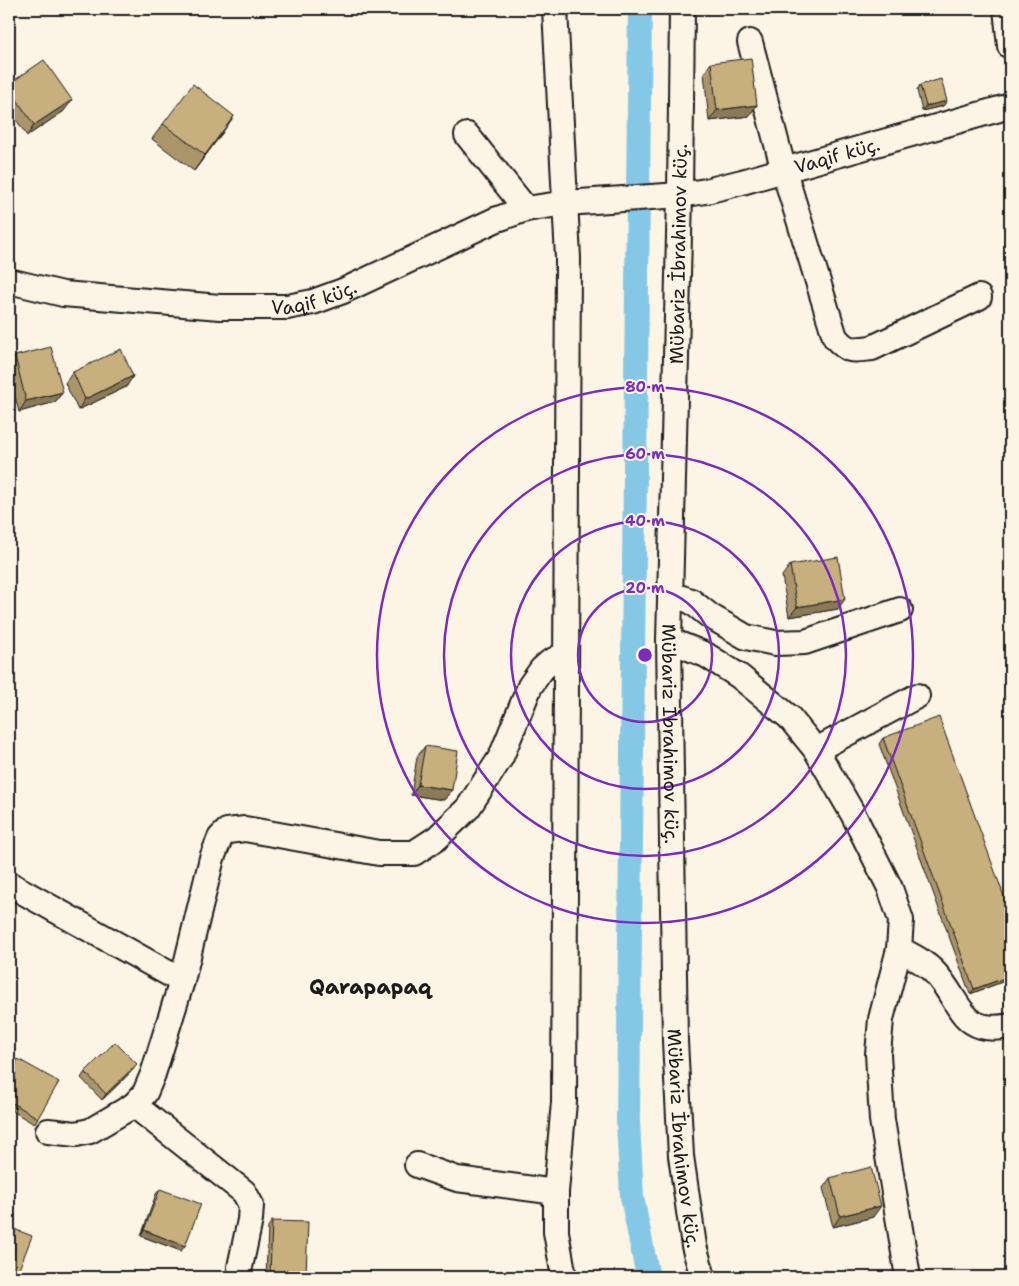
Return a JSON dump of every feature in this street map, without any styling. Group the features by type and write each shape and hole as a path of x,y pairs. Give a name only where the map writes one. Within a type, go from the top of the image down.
{"street":[{"path":"556,9 568,258 564,1102 556,1192 556,1232 564,1277"},
{"name":"Mübariz İbrahimov küç.","path":"682,9 672,195 669,640 675,1041 680,1156 694,1246 703,1277"},
{"path":"1006,9 1010,46"},
{"path":"750,42 784,170 835,337 844,347 855,350 872,348 978,297"},
{"name":"Vaqif küç.","path":"9,281 63,294 220,307 287,307 313,302 343,291 495,220 526,208 706,191 1010,106"},
{"path":"467,135 526,208"},
{"path":"670,594 691,601 710,616 746,637 775,643 805,642 900,610"},
{"path":"669,640 706,655 739,676 789,717 816,750 853,814 890,888 901,920 899,949 881,1019 878,1054 882,1120 908,1277"},
{"path":"48,1131 76,1134 90,1131 134,1105 145,1093 153,1074 182,981 212,858 220,838 227,831 245,829 379,853 414,853 437,838 468,808 501,757 530,686 542,669 550,662 566,654"},
{"path":"816,750 917,696"},
{"path":"9,884 182,981"},
{"path":"899,949 918,958 935,973 966,1018 981,1027 996,1028 1010,1026"},
{"path":"134,1105 244,1192 251,1205 250,1220 240,1267"},
{"path":"417,1165 457,1178 556,1192"}],"building":[{"path":"751,58 757,105 717,110 711,63"},
{"path":"44,60 72,100 34,125 9,88 9,84"},
{"path":"941,79 947,101 926,106 920,85"},
{"path":"193,84 234,116 205,155 163,124"},
{"path":"51,347 63,392 26,401 15,356"},
{"path":"121,349 133,376 85,399 73,372"},
{"path":"838,557 845,599 797,607 790,565"},
{"path":"939,717 1010,913 1010,976 974,989 883,738"},
{"path":"425,746 458,751 452,790 418,785"},
{"path":"115,1042 137,1064 106,1094 85,1072"},
{"path":"18,1059 59,1082 38,1118 9,1101 9,1075"},
{"path":"871,1167 881,1206 840,1216 830,1178"},
{"path":"160,1189 201,1204 185,1246 144,1230"},
{"path":"272,1221 308,1222 306,1276 270,1274"},
{"path":"9,1227 32,1236 16,1277 9,1277"},
{"path":"895,1273 896,1277 874,1277"}],"waterway":[{"path":"640,9 628,1121 632,1197 648,1277"}],"district":[{"name":"Qarapapaq","path":"370,987"}]}
